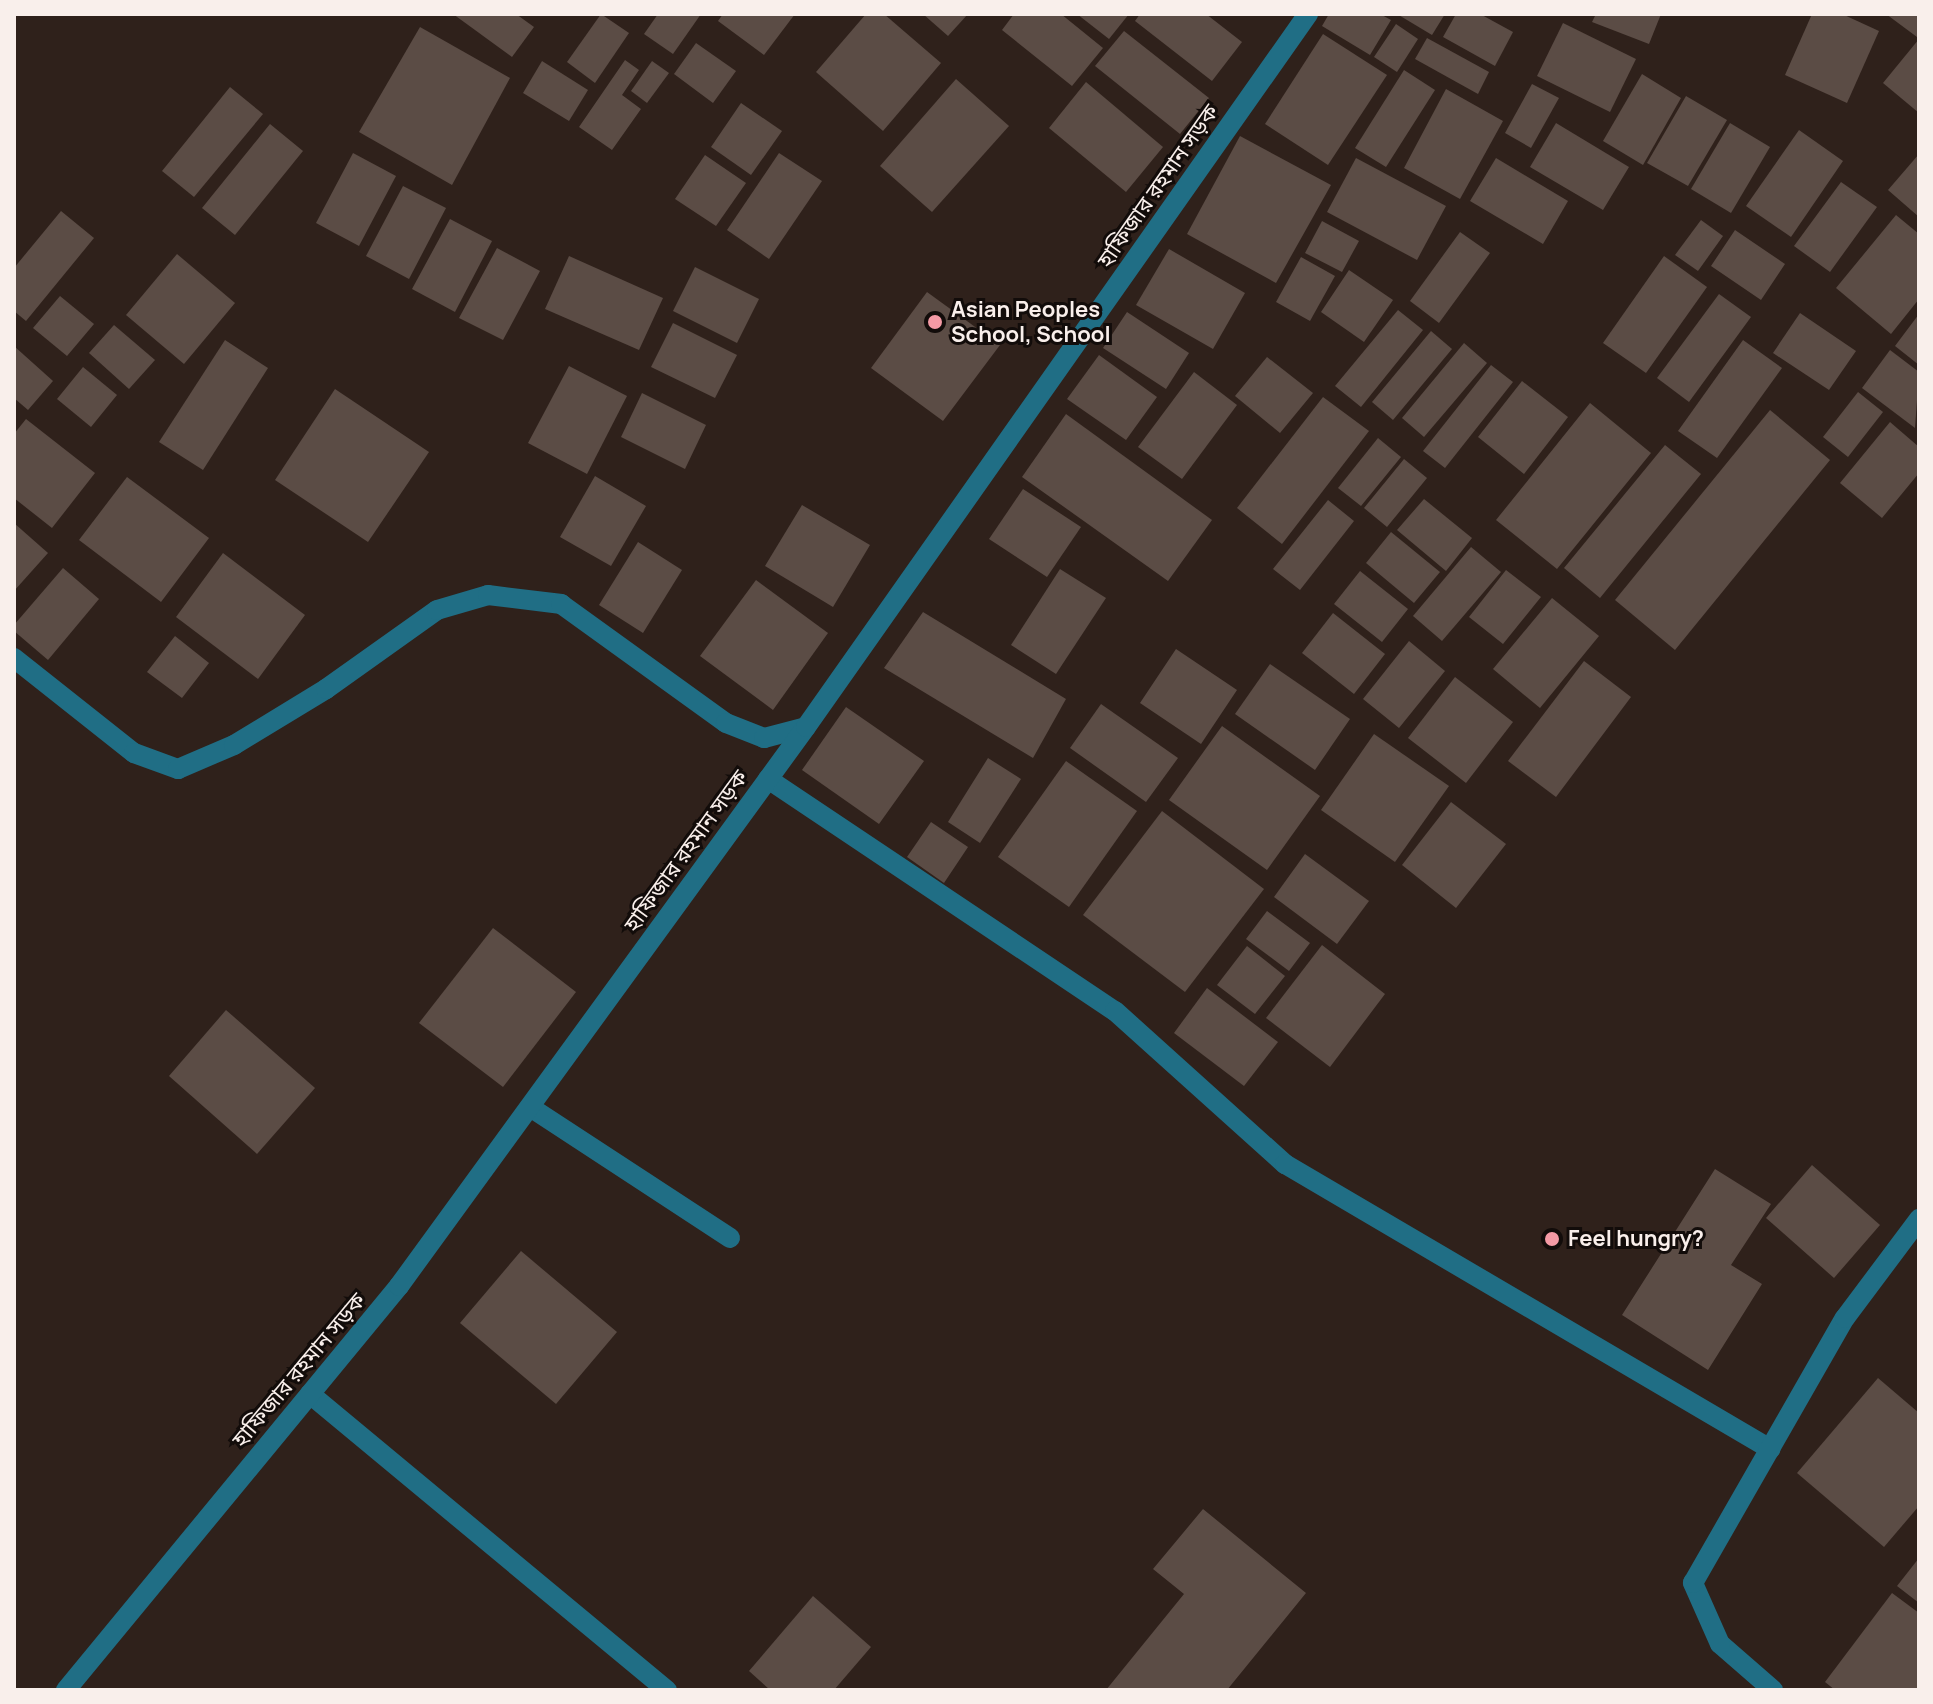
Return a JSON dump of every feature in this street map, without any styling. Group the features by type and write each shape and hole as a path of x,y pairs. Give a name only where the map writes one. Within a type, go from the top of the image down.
{"street":[{"name":"হাফিজার রহমান সড়ক","path":"66,1690 399,1286 806,727 1308,14"},
{"path":"14,658 134,753 178,769 234,745 326,689 437,610 488,595 561,604 738,728 764,738 806,727"},
{"path":"768,779 1115,1011 1285,1164 1770,1449"},
{"path":"530,1107 730,1238"},
{"path":"1773,1690 1720,1644 1693,1583 1845,1318 1919,1219"},
{"path":"310,1394 667,1690"}],"building":[{"path":"453,14 516,14 534,27 512,57"},
{"path":"601,14 629,33 595,83 567,62"},
{"path":"658,14 701,14 673,54 644,34"},
{"path":"723,14 795,14 764,55 718,21"},
{"path":"866,14 884,14 941,63 883,131 816,72"},
{"path":"923,14 968,14 948,36"},
{"path":"1014,14 1061,14 1103,48 1072,86 1002,30"},
{"path":"1077,14 1129,14 1109,39"},
{"path":"1140,14 1206,14 1242,42 1212,81 1135,21"},
{"path":"1329,14 1380,14 1391,20 1370,55 1322,26"},
{"path":"1397,14 1445,14 1432,35"},
{"path":"1456,14 1480,14 1513,32 1495,66 1443,37"},
{"path":"1596,14 1661,14 1649,44 1592,22"},
{"path":"1812,14 1842,14 1879,31 1847,103 1785,75"},
{"path":"1886,14 1919,14 1917,37"},
{"path":"1563,23 1636,59 1610,112 1537,76"},
{"path":"1396,24 1418,39 1397,72 1374,57"},
{"path":"420,27 510,78 452,185 359,132"},
{"path":"1124,31 1209,98 1180,134 1095,66"},
{"path":"1323,34 1387,75 1328,165 1265,124"},
{"path":"1427,38 1489,72 1478,94 1415,59"},
{"path":"1919,39 1919,113 1883,83"},
{"path":"696,43 736,71 713,103 674,74"},
{"path":"625,60 639,70 622,95 641,109 612,150 579,127"},
{"path":"542,61 588,90 569,121 523,93"},
{"path":"652,61 669,73 647,103 631,91"},
{"path":"1404,70 1435,90 1386,167 1355,148"},
{"path":"1642,74 1681,98 1643,165 1603,141"},
{"path":"956,79 1009,126 932,212 880,166"},
{"path":"1086,82 1163,147 1126,192 1049,128"},
{"path":"1532,84 1559,98 1531,148 1505,133"},
{"path":"230,87 263,114 194,197 162,171"},
{"path":"1446,89 1503,121 1460,199 1404,168"},
{"path":"1686,96 1727,120 1688,186 1647,163"},
{"path":"741,103 782,131 751,175 711,147"},
{"path":"1556,123 1629,167 1603,210 1530,167"},
{"path":"1730,123 1770,147 1731,213 1691,189"},
{"path":"270,124 303,151 235,235 202,208"},
{"path":"1799,130 1843,161 1791,237 1746,206"},
{"path":"1240,136 1331,185 1276,283 1187,234"},
{"path":"353,153 396,176 359,246 316,223"},
{"path":"779,153 822,181 769,259 727,230"},
{"path":"1919,154 1919,217 1888,190"},
{"path":"705,155 746,183 716,226 675,199"},
{"path":"1356,158 1446,206 1417,260 1327,212"},
{"path":"1496,158 1568,201 1543,244 1470,201"},
{"path":"1841,182 1877,207 1830,272 1794,246"},
{"path":"403,186 446,208 409,279 366,256"},
{"path":"61,211 94,238 26,321 14,311 14,268"},
{"path":"1896,215 1919,234 1919,299 1891,334 1836,288"},
{"path":"450,219 492,241 455,312 412,289"},
{"path":"1701,220 1723,236 1698,271 1675,255"},
{"path":"1322,221 1359,241 1342,272 1305,253"},
{"path":"1735,230 1785,264 1761,300 1711,266"},
{"path":"1460,232 1490,253 1439,323 1410,301"},
{"path":"497,248 540,271 503,340 459,318"},
{"path":"1169,249 1245,293 1213,349 1136,305"},
{"path":"177,254 235,303 184,364 126,315"},
{"path":"569,256 663,298 639,350 545,309"},
{"path":"1664,256 1707,287 1646,373 1603,343"},
{"path":"1301,257 1335,276 1310,321 1276,302"},
{"path":"695,267 759,299 737,343 673,311"},
{"path":"1349,270 1393,300 1364,342 1321,312"},
{"path":"927,292 1000,345 943,421 871,368"},
{"path":"1719,294 1751,317 1689,402 1657,378"},
{"path":"60,296 94,324 67,356 33,328"},
{"path":"1398,310 1423,330 1361,407 1335,386"},
{"path":"1127,312 1189,353 1166,389 1103,348"},
{"path":"1800,313 1856,351 1829,390 1773,353"},
{"path":"1919,314 1919,365 1895,346"},
{"path":"673,323 737,355 715,398 651,367"},
{"path":"114,325 155,360 129,389 89,353"},
{"path":"1431,331 1452,349 1393,420 1372,402"},
{"path":"225,340 268,368 203,470 159,442"},
{"path":"1743,340 1782,368 1717,458 1678,431"},
{"path":"1464,343 1487,363 1424,437 1402,418"},
{"path":"14,346 53,381 28,410 14,398"},
{"path":"1890,350 1919,372 1915,428 1862,388"},
{"path":"1099,355 1157,397 1126,440 1067,399"},
{"path":"1267,357 1313,393 1280,433 1235,396"},
{"path":"1491,365 1513,382 1445,468 1423,451"},
{"path":"569,366 627,396 587,474 528,443"},
{"path":"83,367 117,395 91,427 57,399"},
{"path":"1194,372 1237,405 1182,479 1138,447"},
{"path":"1522,381 1568,417 1524,474 1478,437"},
{"path":"335,389 429,452 368,542 275,480"},
{"path":"1858,392 1883,412 1848,457 1823,437"},
{"path":"642,393 706,425 685,469 621,437"},
{"path":"1323,397 1369,431 1282,544 1237,508"},
{"path":"1590,403 1651,453 1557,569 1496,520"},
{"path":"1770,410 1830,460 1675,650 1615,600"},
{"path":"1066,414 1212,520 1168,581 1022,477"},
{"path":"26,419 95,473 52,528 14,498 14,434"},
{"path":"1890,422 1919,447 1919,473 1882,518 1840,483"},
{"path":"1378,438 1401,457 1361,506 1338,488"},
{"path":"1665,445 1701,474 1600,598 1564,568"},
{"path":"1404,459 1427,478 1387,527 1364,508"},
{"path":"595,476 646,506 611,566 560,537"},
{"path":"127,477 209,538 161,602 79,540"},
{"path":"1023,489 1081,527 1047,577 989,539"},
{"path":"1424,499 1472,538 1446,571 1397,530"},
{"path":"1328,500 1354,521 1300,590 1273,569"},
{"path":"802,505 870,545 833,607 765,566"},
{"path":"14,523 48,553 14,591"},
{"path":"1391,532 1440,572 1414,603 1366,563"},
{"path":"638,542 682,570 643,633 599,605"},
{"path":"1471,547 1501,572 1442,641 1413,616"},
{"path":"223,553 305,615 258,679 176,617"},
{"path":"63,568 99,599 48,660 14,631 14,625"},
{"path":"1060,569 1106,598 1056,674 1011,645"},
{"path":"1506,570 1541,597 1503,644 1469,617"},
{"path":"1360,571 1408,609 1382,642 1334,604"},
{"path":"756,580 828,633 773,710 700,656"},
{"path":"1552,598 1599,636 1540,708 1493,669"},
{"path":"923,612 1066,699 1033,758 884,668"},
{"path":"1333,613 1385,654 1354,694 1302,653"},
{"path":"175,636 209,663 182,698 147,672"},
{"path":"1409,641 1445,671 1399,728 1363,699"},
{"path":"1176,649 1237,690 1201,744 1140,703"},
{"path":"1584,661 1631,697 1556,797 1508,761"},
{"path":"1270,664 1350,719 1315,770 1235,714"},
{"path":"1455,677 1513,722 1466,783 1408,738"},
{"path":"1101,704 1178,758 1146,802 1070,748"},
{"path":"846,707 924,761 879,824 802,770"},
{"path":"1222,726 1320,796 1267,870 1169,800"},
{"path":"1374,734 1449,786 1395,862 1321,810"},
{"path":"988,758 1021,779 980,843 948,822"},
{"path":"1066,761 1137,811 1069,907 998,857"},
{"path":"1451,802 1506,844 1456,908 1402,865"},
{"path":"1162,811 1264,889 1185,992 1083,915"},
{"path":"931,822 968,847 944,883 907,857"},
{"path":"1305,854 1369,901 1337,944 1274,897"},
{"path":"1267,911 1310,943 1289,971 1246,939"},
{"path":"493,928 576,992 503,1087 419,1023"},
{"path":"1322,945 1385,994 1330,1067 1266,1018"},
{"path":"1247,946 1285,976 1255,1014 1217,985"},
{"path":"1207,988 1278,1042 1244,1086 1174,1033"},
{"path":"226,1010 315,1088 257,1154 169,1076"},
{"path":"1812,1165 1880,1225 1834,1278 1766,1218"},
{"path":"1715,1169 1771,1204 1731,1265 1762,1284 1708,1370 1622,1315"},
{"path":"521,1251 617,1332 556,1404 460,1323"},
{"path":"1878,1378 1919,1413 1919,1506 1884,1547 1797,1473"},
{"path":"1203,1509 1306,1593 1227,1690 1106,1690 1184,1594 1153,1569"},
{"path":"1919,1558 1919,1603 1897,1586"},
{"path":"1892,1593 1919,1613 1919,1690 1835,1690 1825,1682"},
{"path":"813,1596 871,1647 834,1690 770,1690 749,1671"}],"place":[{"name":"Asian Peoples School, School","path":"935,322"},
{"name":"Feel hungry?","path":"1552,1239"}]}
